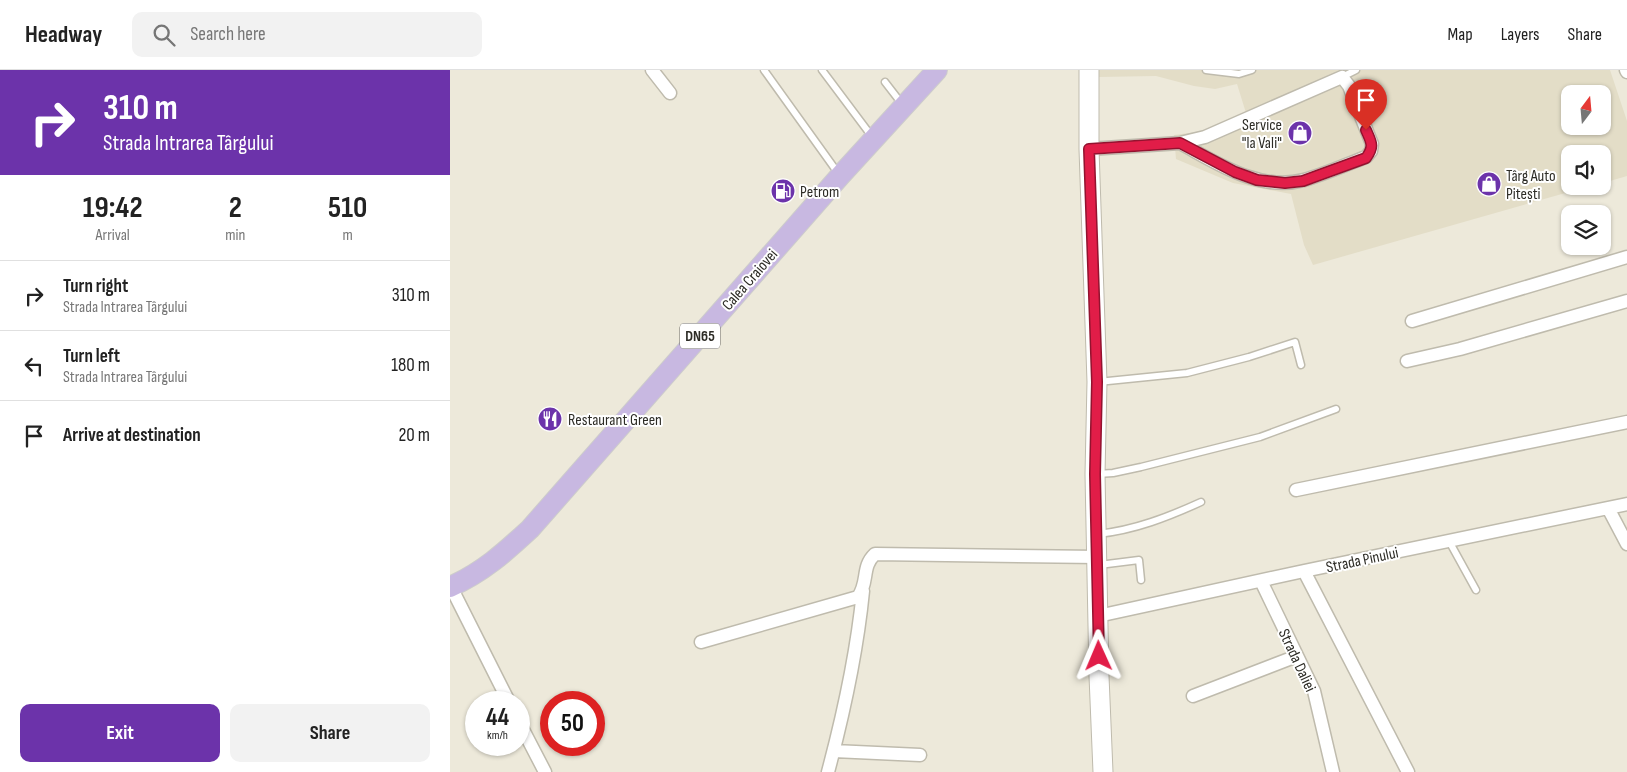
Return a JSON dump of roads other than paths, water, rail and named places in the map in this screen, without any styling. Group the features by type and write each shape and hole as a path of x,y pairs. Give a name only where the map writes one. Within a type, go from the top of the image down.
{"main road":[{"name":"Calea Craiovei","path":"451,587 496,561 530,529 840,176 938,70"},
{"path":"1089,70 1089,149 1097,382 1095,474 1103,772"}],"street":[{"path":"652,70 670,93"},
{"path":"1089,149 1180,143 1205,137 1342,77 1349,86 1372,144 1371,151 1366,158 1303,181 1285,183 1257,180 1235,172 1180,143"},
{"path":"1412,321 1627,258"},
{"path":"1407,361 1460,349 1627,301"},
{"path":"1296,490 1627,422"},
{"name":"Strada Pinului","path":"1098,616 1627,504"},
{"path":"1608,508 1627,544"},
{"path":"828,772 842,718 860,624 868,560 875,554 1098,561"},
{"path":"1304,571 1408,772"},
{"name":"Strada Daliei","path":"1261,581 1314,691 1333,772"},
{"path":"451,587 503,691"},
{"path":"701,642 858,597 863,591"},
{"path":"1193,696 1297,656"},
{"path":"530,743 545,772"},
{"path":"834,751 920,755"}],"lane":[{"path":"764,70 840,176"},
{"path":"822,70 873,139"},
{"path":"1206,70 1239,74 1252,70"},
{"path":"1342,77 1356,70"},
{"path":"885,82 904,107"},
{"path":"1097,382 1188,372 1249,357 1295,342 1301,364"},
{"path":"1095,474 1122,471 1260,437 1336,409"},
{"path":"1097,534 1118,532 1164,518 1201,502"},
{"path":"1449,541 1476,590"},
{"path":"1098,561 1139,560 1141,580"}],"place":[{"name":"Service \"la Vali\"","path":"1300,133"},
{"name":"Târg Auto Pitești","path":"1489,184"},
{"name":"Petrom","path":"783,191"},
{"name":"Restaurant Green","path":"550,419"}]}
